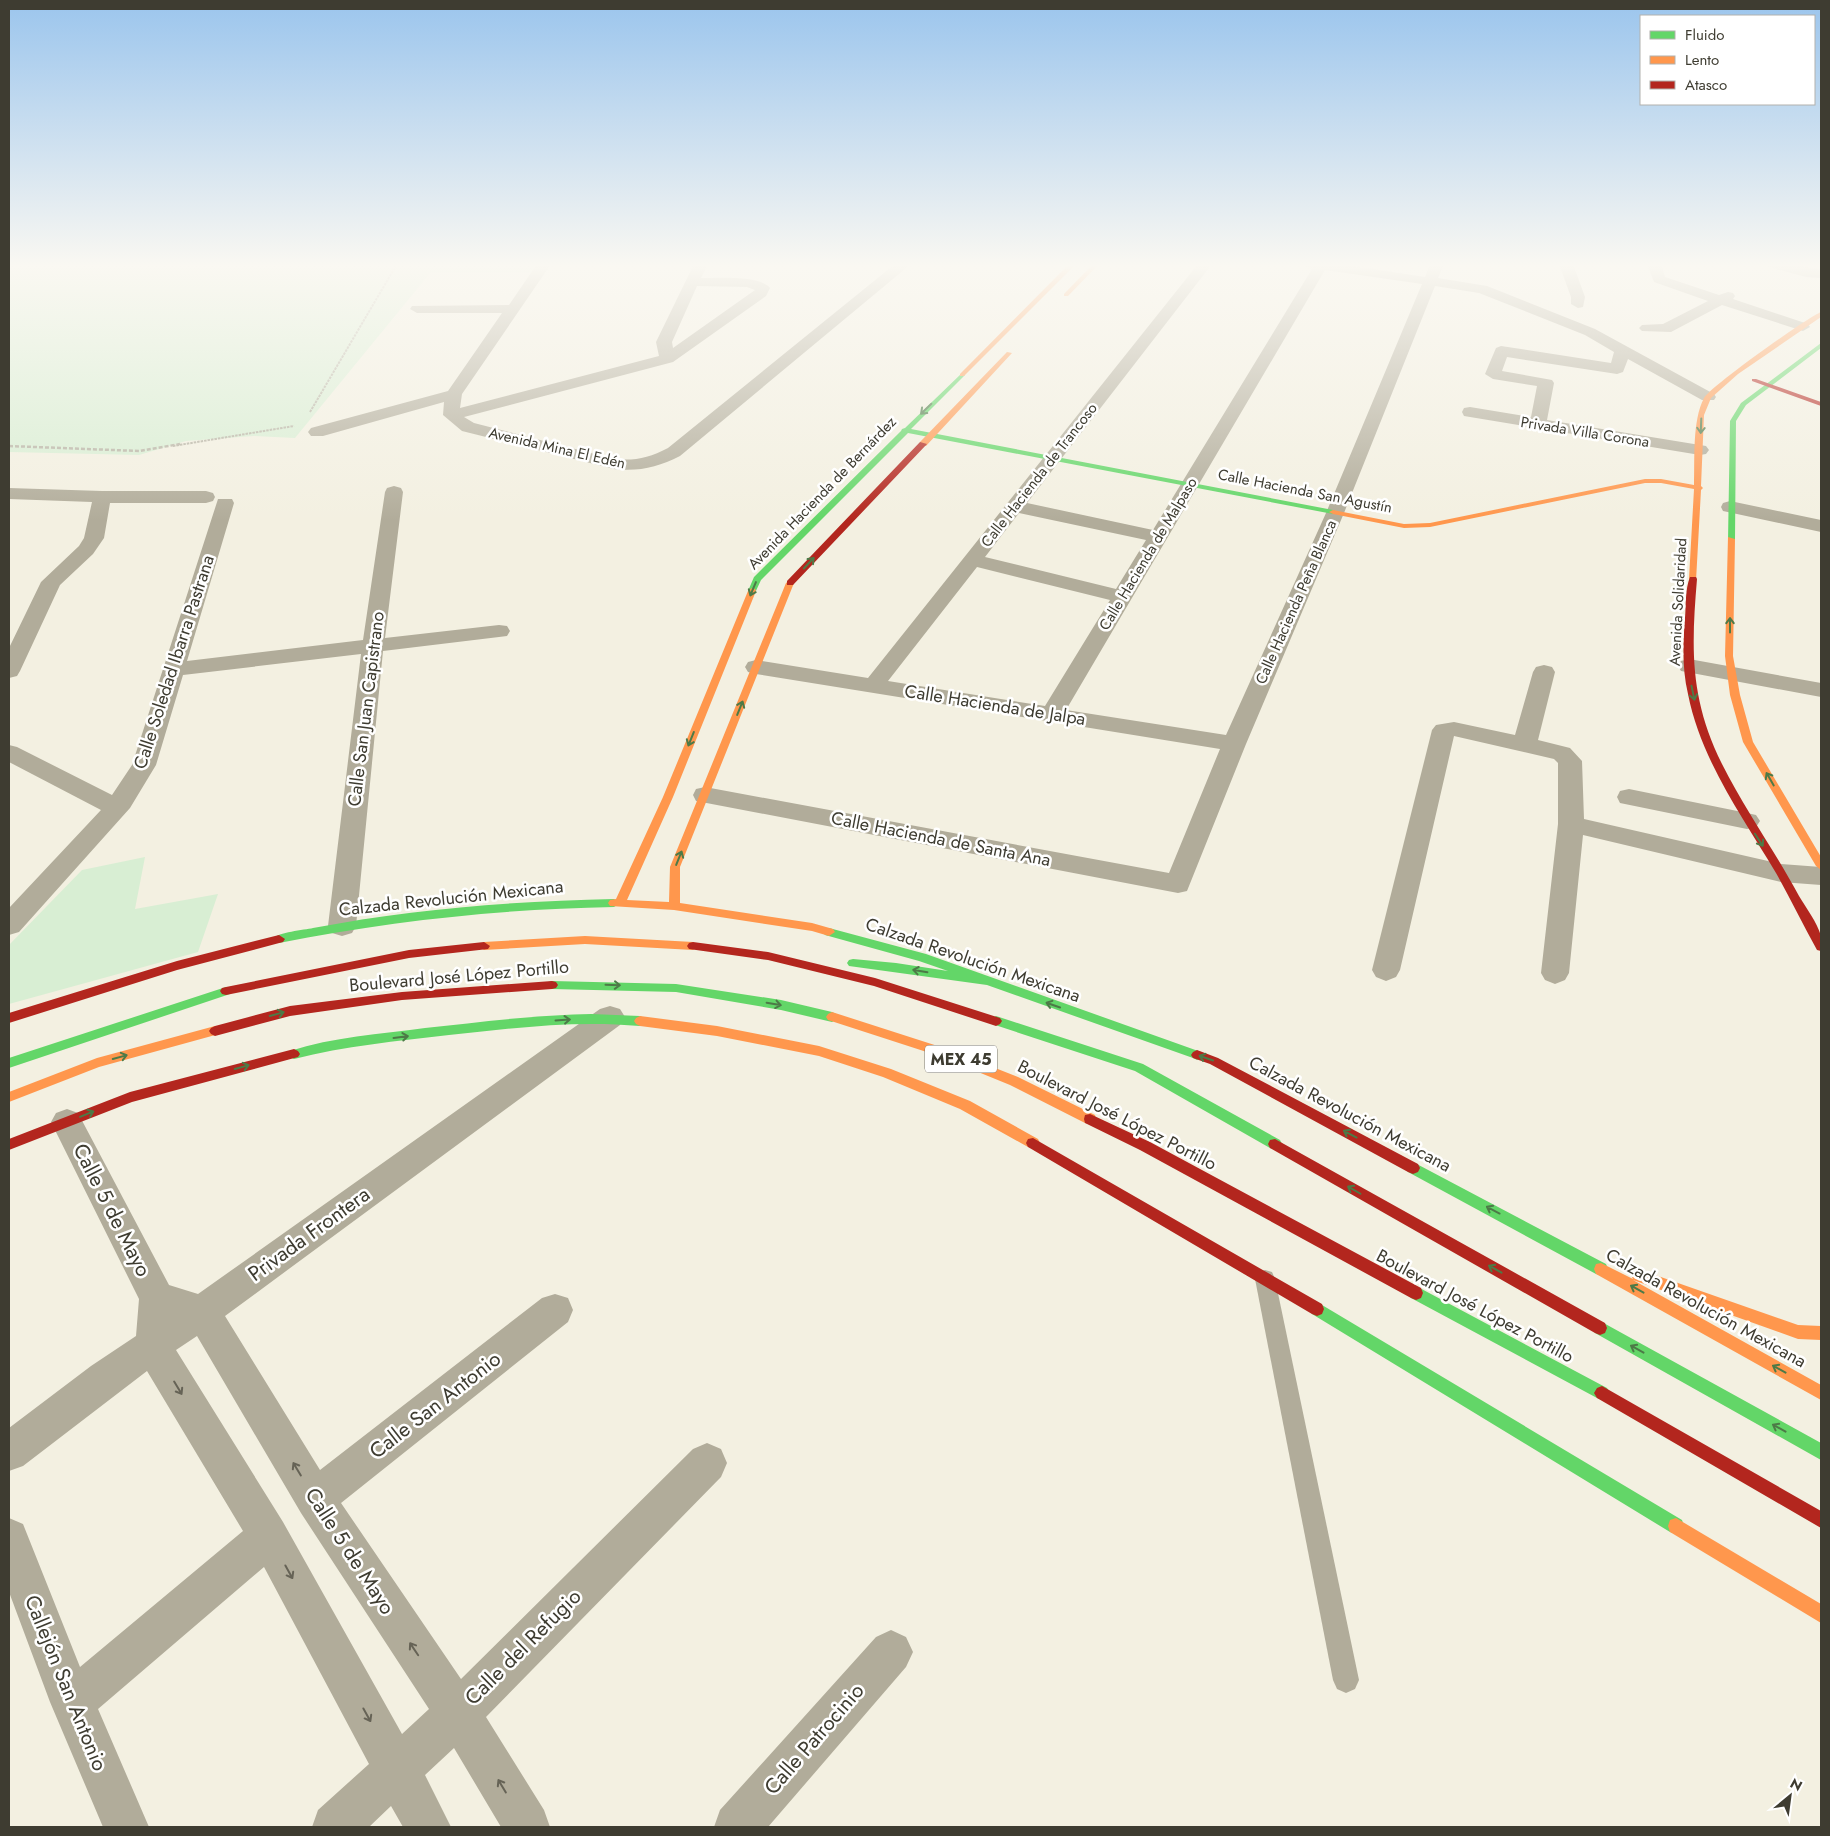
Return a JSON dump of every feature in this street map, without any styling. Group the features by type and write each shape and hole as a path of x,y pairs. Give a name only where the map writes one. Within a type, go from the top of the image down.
{"street":[{"path":"451,406 488,350"},
{"path":"665,350 667,359"},
{"path":"317,432 451,406 667,359 680,350"},
{"name":"Avenida Mina El Edén","path":"451,406 468,427 614,464 638,467 659,460 674,452 799,350"},
{"name":"Avenida Hacienda de Bernárdez","path":"620,903 668,797 758,579 986,350"},
{"path":"674,906 675,867 789,584 1012,350"},
{"name":"Calle Hacienda de Trancoso","path":"874,685 1138,350"},
{"name":"Calle Hacienda de Malpaso","path":"1051,715 1190,484 1268,350"},
{"name":"Calle Hacienda Peña Blanca","path":"1178,884 1234,744 1335,513 1402,350"},
{"path":"1538,424 1546,383 1493,374 1501,351 1617,369 1623,350"},
{"path":"1624,350 1708,396 1736,373 1770,350"},
{"path":"1815,350 1743,404 1733,421 1730,507 1730,673 1748,742 1821,866"},
{"path":"1736,373 1821,404"},
{"name":"Avenida Solidaridad","path":"1708,396 1701,415 1699,488 1688,649 1692,693 1707,742 1747,821 1781,873 1821,947"},
{"name":"Privada Villa Corona","path":"1470,412 1700,450"},
{"name":"Calle Hacienda San Agustín","path":"904,430 1404,526 1430,525 1646,481 1662,481 1699,488"},
{"name":"Calle San Juan Capistrano","path":"342,926 373,646 394,492"},
{"name":"Calle Soledad Ibarra Pastrana","path":"9,493 216,500 174,669 144,765 117,808 9,925"},
{"path":"9,670 51,582 86,550 94,538 102,497"},
{"path":"1014,506 1158,537"},
{"path":"1730,507 1821,526"},
{"path":"973,560 1123,596"},
{"path":"174,669 499,631"},
{"path":"1689,666 1821,690"},
{"name":"Calle Hacienda de Jalpa","path":"756,667 1234,744"},
{"path":"1525,744 1544,672"},
{"path":"1386,970 1444,730 1454,730 1525,744 1562,754 1570,761 1571,824 1555,973"},
{"path":"9,752 117,808"},
{"name":"Calle Hacienda de Santa Ana","path":"705,795 1178,884"},
{"path":"1629,797 1747,821"},
{"path":"1571,824 1781,873 1821,876"},
{"name":"Calzada Revolución Mexicana","path":"9,1018 130,980 239,949 342,926 405,916 542,903 620,903 674,906 812,927 922,957 1214,1061 1567,1250 1821,1393"},
{"name":"Boulevard José López Portillo","path":"9,1064 228,990 409,954 470,947 585,940 671,943 768,956 874,982 1139,1067 1821,1452"},
{"path":"768,956 896,967 985,981"},
{"name":"Boulevard José López Portillo","path":"9,1097 97,1063 290,1011 402,996 560,984 615,985 676,988 800,1010 892,1035 943,1052 1014,1082 1110,1128 1600,1392 1821,1520"},
{"path":"9,1145 130,1097 327,1045 505,1024 610,1017 717,1031 800,1047 887,1072 965,1105 1103,1182 1264,1277 1821,1614"},
{"name":"Privada Frontera","path":"9,1452 104,1379 202,1312 610,1017"},
{"name":"Calle 5 de Mayo","path":"67,1122 156,1298 153,1346"},
{"path":"1567,1250 1798,1332 1821,1334"},
{"name":"Calle 5 de Mayo","path":"156,1298 202,1312 315,1499 458,1713 527,1827"},
{"name":"Calle San Antonio","path":"315,1499 555,1310"},
{"path":"153,1346 269,1536 428,1827"},
{"name":"Calle del Refugio","path":"335,1827 458,1713 707,1463"},
{"path":"72,1702 269,1536"},
{"name":"Callejón San Antonio","path":"9,1538 72,1702 126,1827"},
{"name":"Calle Patrocinio","path":"737,1827 891,1652"}],"lane":[{"path":"1264,1277 1346,1680"}],"path":[{"path":"308,415 346,350"},
{"path":"9,446 139,451 292,427 299,422"}],"green space":[{"path":"9,350 367,350 295,438 254,436 186,441 139,455 9,452"},
{"path":"145,857 135,909 218,894 198,952 9,1004 9,945 82,870"}],"traffic: fast":[{"path":"1731,539 1733,421 1743,404 1815,350"},
{"path":"752,591 757,579 962,375"},
{"path":"904,430 1333,512"},
{"path":"279,939 445,912 529,905 614,903"},
{"path":"829,932 922,957 1197,1055"},
{"path":"853,963 896,967 985,981"},
{"path":"552,985 676,988 781,1005 832,1017"},
{"path":"9,1063 226,991"},
{"path":"294,1054 368,1040 517,1023 591,1018 640,1021"},
{"path":"996,1021 1139,1067 1275,1144"},
{"path":"1413,1168 1601,1269"},
{"path":"1416,1293 1602,1393"},
{"path":"1317,1309 1676,1526"},
{"path":"1600,1328 1821,1452"}],"traffic: slow":[{"path":"962,375 987,350"},
{"path":"1693,579 1701,415 1708,397 1736,373 1770,350"},
{"path":"923,444 1009,353"},
{"path":"1333,512 1404,526 1430,525 1645,481 1661,481 1699,488"},
{"path":"1731,539 1729,656 1735,695 1748,742 1821,866"},
{"path":"674,906 675,867 790,583"},
{"path":"620,903 668,797 752,591"},
{"path":"614,903 674,906 812,927 829,932"},
{"path":"484,946 585,940 693,946"},
{"path":"832,1017 943,1052 1014,1081 1090,1119"},
{"path":"640,1021 717,1031 819,1051 887,1073 965,1105 1033,1143"},
{"path":"9,1097 97,1063 215,1031"},
{"path":"1601,1269 1821,1393"},
{"path":"1638,1275 1798,1332 1821,1333"},
{"path":"1676,1526 1821,1614"}],"traffic: jam":[{"path":"1754,380 1821,404"},
{"path":"790,583 923,444"},
{"path":"1693,579 1689,664 1692,693 1698,717 1717,764 1786,882 1821,947"},
{"path":"9,1018 177,965 279,939"},
{"path":"226,991 409,954 484,946"},
{"path":"693,946 768,956 875,982 996,1021"},
{"path":"215,1031 290,1011 402,996 552,985"},
{"path":"9,1145 130,1097 294,1054"},
{"path":"1197,1055 1214,1061 1413,1168"},
{"path":"1090,1119 1145,1146 1416,1293"},
{"path":"1033,1143 1317,1309"},
{"path":"1275,1144 1600,1328"},
{"path":"1602,1393 1821,1520"}]}
